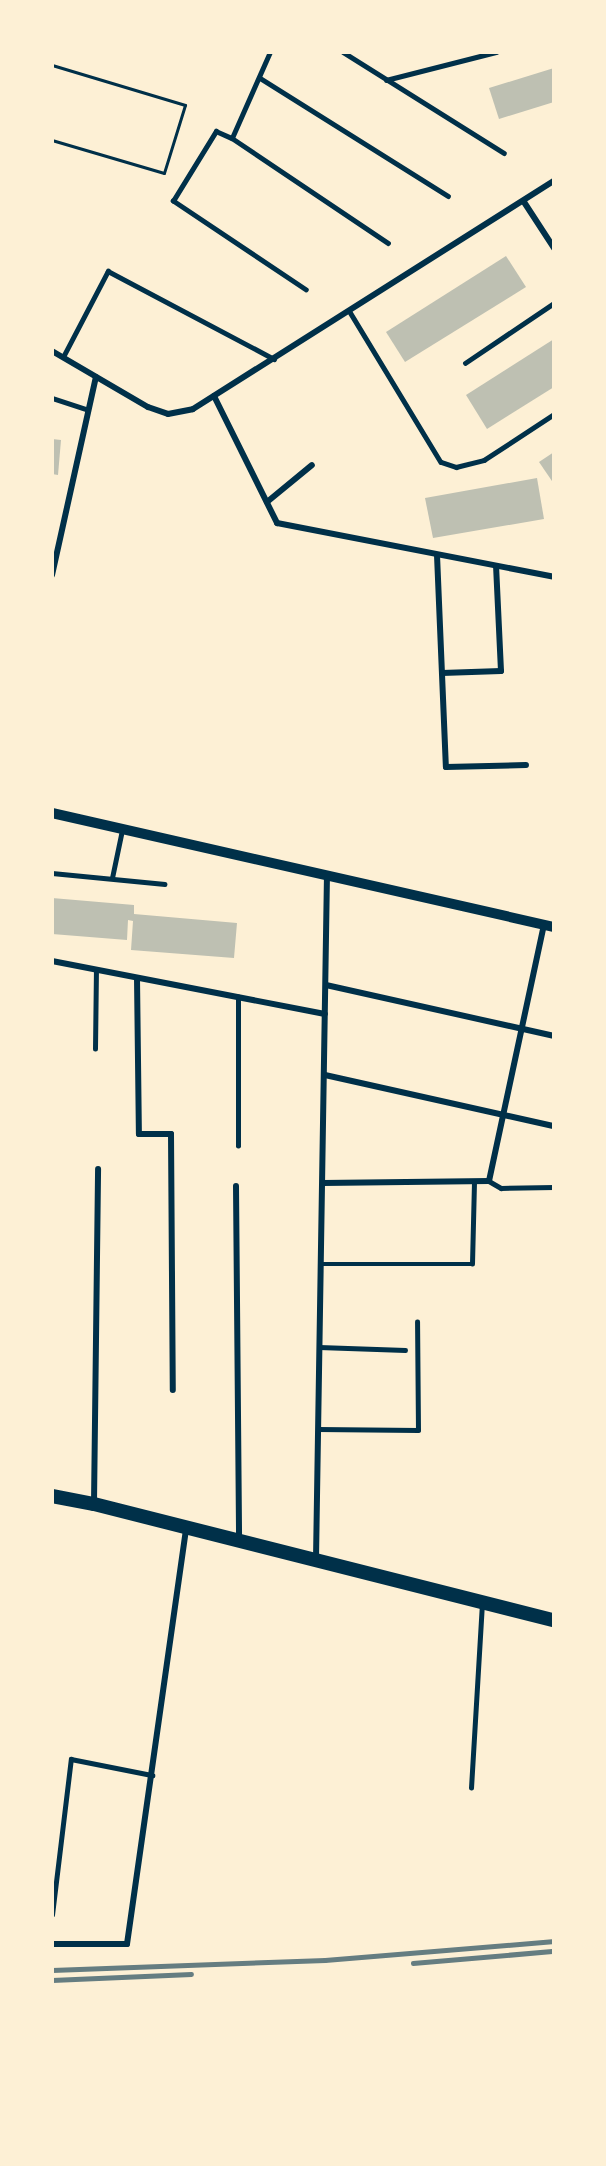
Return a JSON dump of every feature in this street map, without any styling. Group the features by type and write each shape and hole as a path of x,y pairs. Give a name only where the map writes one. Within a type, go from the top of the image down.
{"main road":[{"path":"52,1496 94,1504 554,1620"}],"street":[{"path":"52,351 148,407 168,414 193,409 350,312 554,181"},
{"path":"524,202 554,248"},
{"path":"52,575 96,377"},
{"path":"214,396 277,523 554,577"},
{"path":"267,502 312,465"},
{"path":"437,555 446,767 526,765"},
{"path":"442,673 501,671 496,566"},
{"path":"52,813 549,926 522,1029 489,1181 323,1184"},
{"path":"316,1559 327,875"},
{"path":"52,961 325,1014"},
{"path":"137,978 139,1134 171,1134 172,1390"},
{"path":"326,985 554,1036"},
{"path":"325,1075 554,1126"},
{"path":"94,1504 98,1169"},
{"path":"236,1186 239,1540"},
{"path":"52,1944 127,1944 186,1527"}],"lane":[{"path":"232,138 270,52"},
{"path":"343,52 504,153"},
{"path":"386,80 496,52"},
{"path":"260,78 448,196"},
{"path":"306,291 173,201 216,131 232,138 388,243"},
{"path":"63,357 108,271 275,359"},
{"path":"465,363 554,303"},
{"path":"350,312 441,462 456,467 484,460 554,414"},
{"path":"52,398 88,410"},
{"path":"112,878 122,829"},
{"path":"52,873 164,884"},
{"path":"95,1049 96,969"},
{"path":"238,997 238,1146"},
{"path":"489,1181 501,1188 554,1187"},
{"path":"321,1264 472,1264 474,1183"},
{"path":"318,1429 418,1430 417,1323"},
{"path":"319,1347 405,1350"},
{"path":"471,1788 482,1601"},
{"path":"52,1915 71,1759 152,1775"}],"path":[{"path":"52,65 184,105 164,173 52,140"}],"building":[{"path":"554,68 554,102 499,119 489,88"},
{"path":"506,256 526,287 405,362 386,332"},
{"path":"554,339 554,387 487,429 466,395"},
{"path":"52,439 61,440 58,475 52,474"},
{"path":"554,452 554,484 539,462"},
{"path":"537,478 544,519 433,538 425,498"},
{"path":"52,898 134,905 134,914 237,923 234,958 131,950 133,921 128,920 127,940 52,934"}],"railway":[{"path":"52,1970 325,1960 554,1941"},
{"path":"413,1963 554,1951"},
{"path":"52,1980 191,1974"}]}
